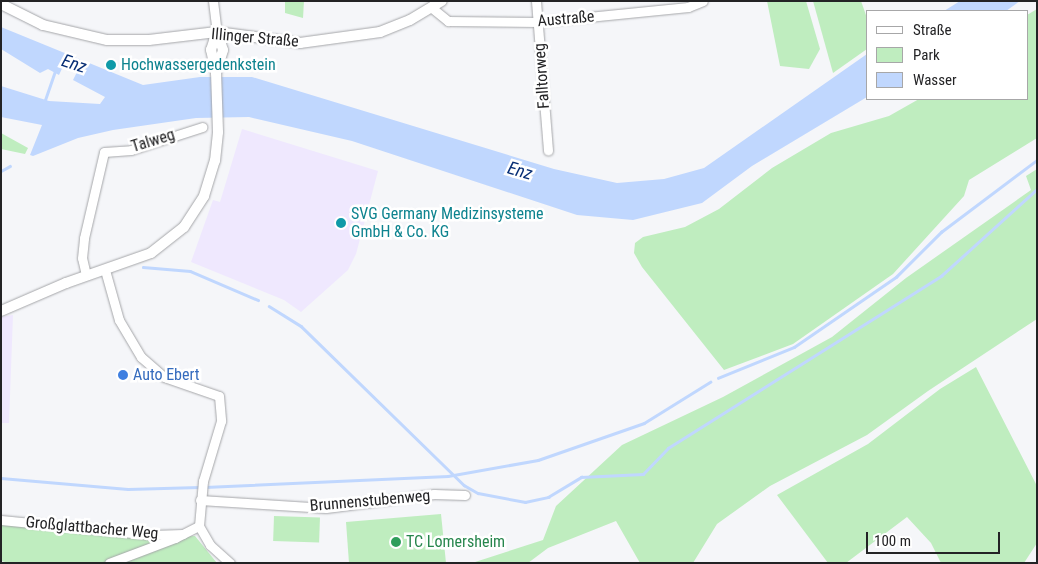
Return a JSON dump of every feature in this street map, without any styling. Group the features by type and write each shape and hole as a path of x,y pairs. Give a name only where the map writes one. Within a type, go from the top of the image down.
{"street":[{"name":"Illinger Straße","path":"1,4 39,24 91,37 150,40 217,32 300,43 380,32 432,8 442,1"},
{"name":"Falltorweg","path":"536,1 548,151"},
{"name":"Austraße","path":"432,8 448,21 538,22 703,1"},
{"path":"1,311 86,275 151,253 184,227 204,196 211,178 218,132 216,60 211,50 217,32 213,2"},
{"name":"Talweg","path":"86,275 82,258 84,238 104,152 131,150 202,127"},
{"path":"105,270 119,320 141,356 164,377 219,396 222,421 202,481 199,526 210,545 230,563"},
{"name":"Brunnenstubenweg","path":"200,497 215,502 326,508 434,494 465,495"},
{"name":"Großglattbacher Weg","path":"1,520 152,535 183,534"},
{"path":"109,563 199,526"}],"shaded area":[{"path":"242,129 378,171 356,254 348,270 301,312 284,300 191,262 213,200 220,202"},
{"path":"13,315 9,423 1,423 1,317"}],"green space":[{"path":"285,1 304,1 303,18 285,13"},
{"path":"767,1 806,1 820,49 809,69 780,66"},
{"path":"813,1 861,1 866,15 866,50 833,73"},
{"path":"1037,9 1037,138 969,180 964,196 893,274 793,344 724,370 642,267 634,253 635,243 643,237 685,227 719,209 772,168 831,133 889,116 917,100 1028,100 1028,14"},
{"path":"1,133 28,148 25,154 1,149"},
{"path":"1037,169 1037,319 928,391 867,435 770,486 717,524 693,563 640,563 616,521 548,548 528,563 472,563 543,540 556,506 622,445 723,397 832,337 906,278 1031,190 1026,176"},
{"path":"976,367 1037,486 1037,543 1024,563 941,563 931,543 907,517 846,563 828,563 777,495 868,444 940,389"},
{"name":"TC Lomersheim","path":"441,514 446,563 349,563 346,522"},
{"path":"274,516 320,518 319,543 273,541"},
{"path":"1,524 135,538 195,536 217,563 9,563 1,561"}],"water":[{"path":"960,1 1020,1 1007,10 946,10"},
{"name":"Enz","path":"1,27 143,85 200,77 252,77 554,169 617,183 664,179 704,168 866,55 866,98 752,166 702,203 633,220 577,215 352,141 249,117 196,118 113,130 78,138 33,156 30,155 42,125 1,117 1,86 49,101 100,104 105,97 73,80 80,66 66,60 59,75 48,69 40,73 1,49"}],"waterway":[{"name":"Enz","path":"44,103 55,71"},
{"path":"718,378 794,347 896,277 941,232 1037,160"},
{"path":"1,171 10,166"},
{"path":"269,306 301,326 464,485 478,493 525,502 548,497 581,477 643,474 668,448 941,276 1037,189"},
{"path":"143,267 190,271 258,300"},
{"path":"205,487 448,476 538,460 644,423 710,382"},
{"path":"1,478 128,489 199,487"}],"place":[{"name":"Hochwassergedenkstein","path":"111,65"},
{"name":"SVG Germany Medizinsysteme GmbH & Co. KG","path":"341,223"},
{"name":"Auto Ebert","path":"123,375"},
{"name":"TC Lomersheim","path":"396,542"}]}
